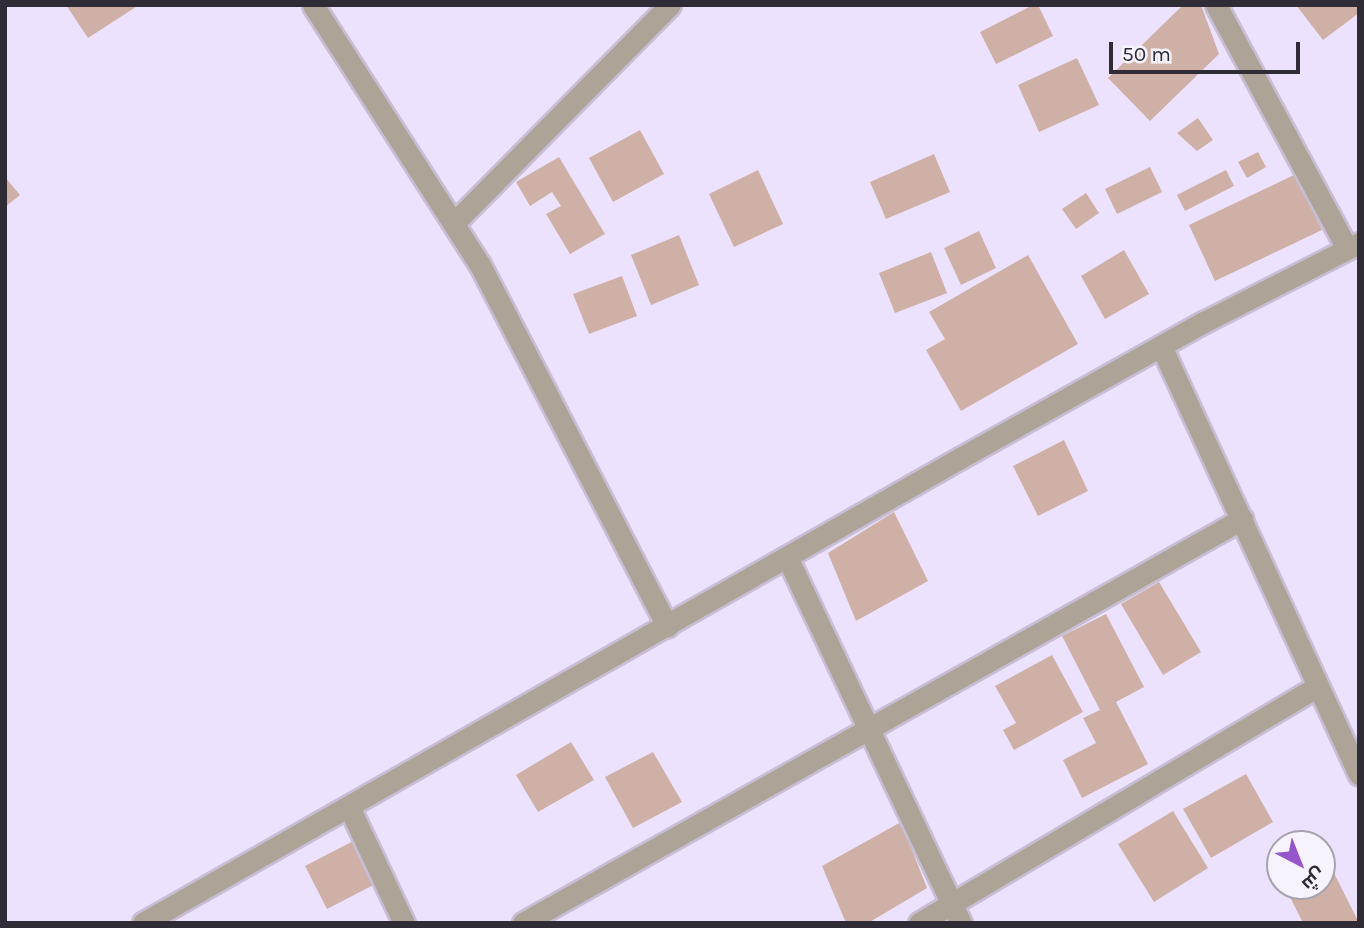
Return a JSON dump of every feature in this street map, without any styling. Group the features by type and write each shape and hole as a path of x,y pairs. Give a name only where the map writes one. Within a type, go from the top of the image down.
{"street":[{"path":"313,5 454,223 667,626"},
{"path":"454,223 670,5"},
{"path":"143,923 350,809 787,557 1161,346 1353,246 1216,5"},
{"path":"1161,346 1359,774"},
{"path":"523,923 1242,519"},
{"path":"787,557 961,923"},
{"path":"919,923 1318,686"},
{"path":"350,809 404,923"}],"building":[{"path":"66,5 139,5 88,38"},
{"path":"1033,5 1038,5 1053,36 996,64 980,32"},
{"path":"1183,5 1201,5 1219,54 1150,121 1108,78"},
{"path":"1296,5 1359,5 1359,13 1323,40"},
{"path":"1077,58 1099,105 1039,132 1018,85"},
{"path":"1198,118 1213,140 1197,151 1177,133"},
{"path":"640,130 664,174 613,202 589,158"},
{"path":"1258,152 1266,167 1247,178 1238,162"},
{"path":"934,154 950,192 886,219 870,182"},
{"path":"559,157 605,234 570,254 546,214 561,206 552,192 530,206 516,182"},
{"path":"1150,167 1162,192 1117,214 1105,189"},
{"path":"758,170 783,224 734,247 709,194"},
{"path":"1226,170 1234,186 1185,211 1177,195"},
{"path":"1296,174 1322,230 1215,281 1189,225"},
{"path":"5,177 20,195 5,207"},
{"path":"1086,193 1099,213 1076,229 1062,209"},
{"path":"979,231 996,268 961,285 944,248"},
{"path":"679,235 699,285 651,305 631,255"},
{"path":"1124,250 1149,294 1105,319 1081,276"},
{"path":"931,252 947,293 895,313 879,273"},
{"path":"1028,255 1078,344 961,411 926,350 945,339 929,312"},
{"path":"622,276 637,316 589,334 573,294"},
{"path":"1064,440 1088,491 1038,516 1013,466"},
{"path":"894,512 928,581 856,621 828,553"},
{"path":"1159,582 1201,652 1163,675 1121,604"},
{"path":"1106,614 1144,687 1116,702 1148,764 1082,798 1063,760 1096,743 1083,718 1100,710 1062,636"},
{"path":"1052,655 1083,712 1014,750 1003,730 1016,723 995,686"},
{"path":"571,742 594,780 538,812 516,775"},
{"path":"653,752 682,802 633,828 605,777"},
{"path":"1246,774 1273,822 1211,858 1183,809"},
{"path":"1173,811 1208,868 1154,902 1118,844"},
{"path":"901,822 927,888 868,923 846,923 822,866"},
{"path":"361,837 383,880 327,909 305,866"},
{"path":"1336,877 1359,923 1303,923 1292,900 1336,900"}]}
